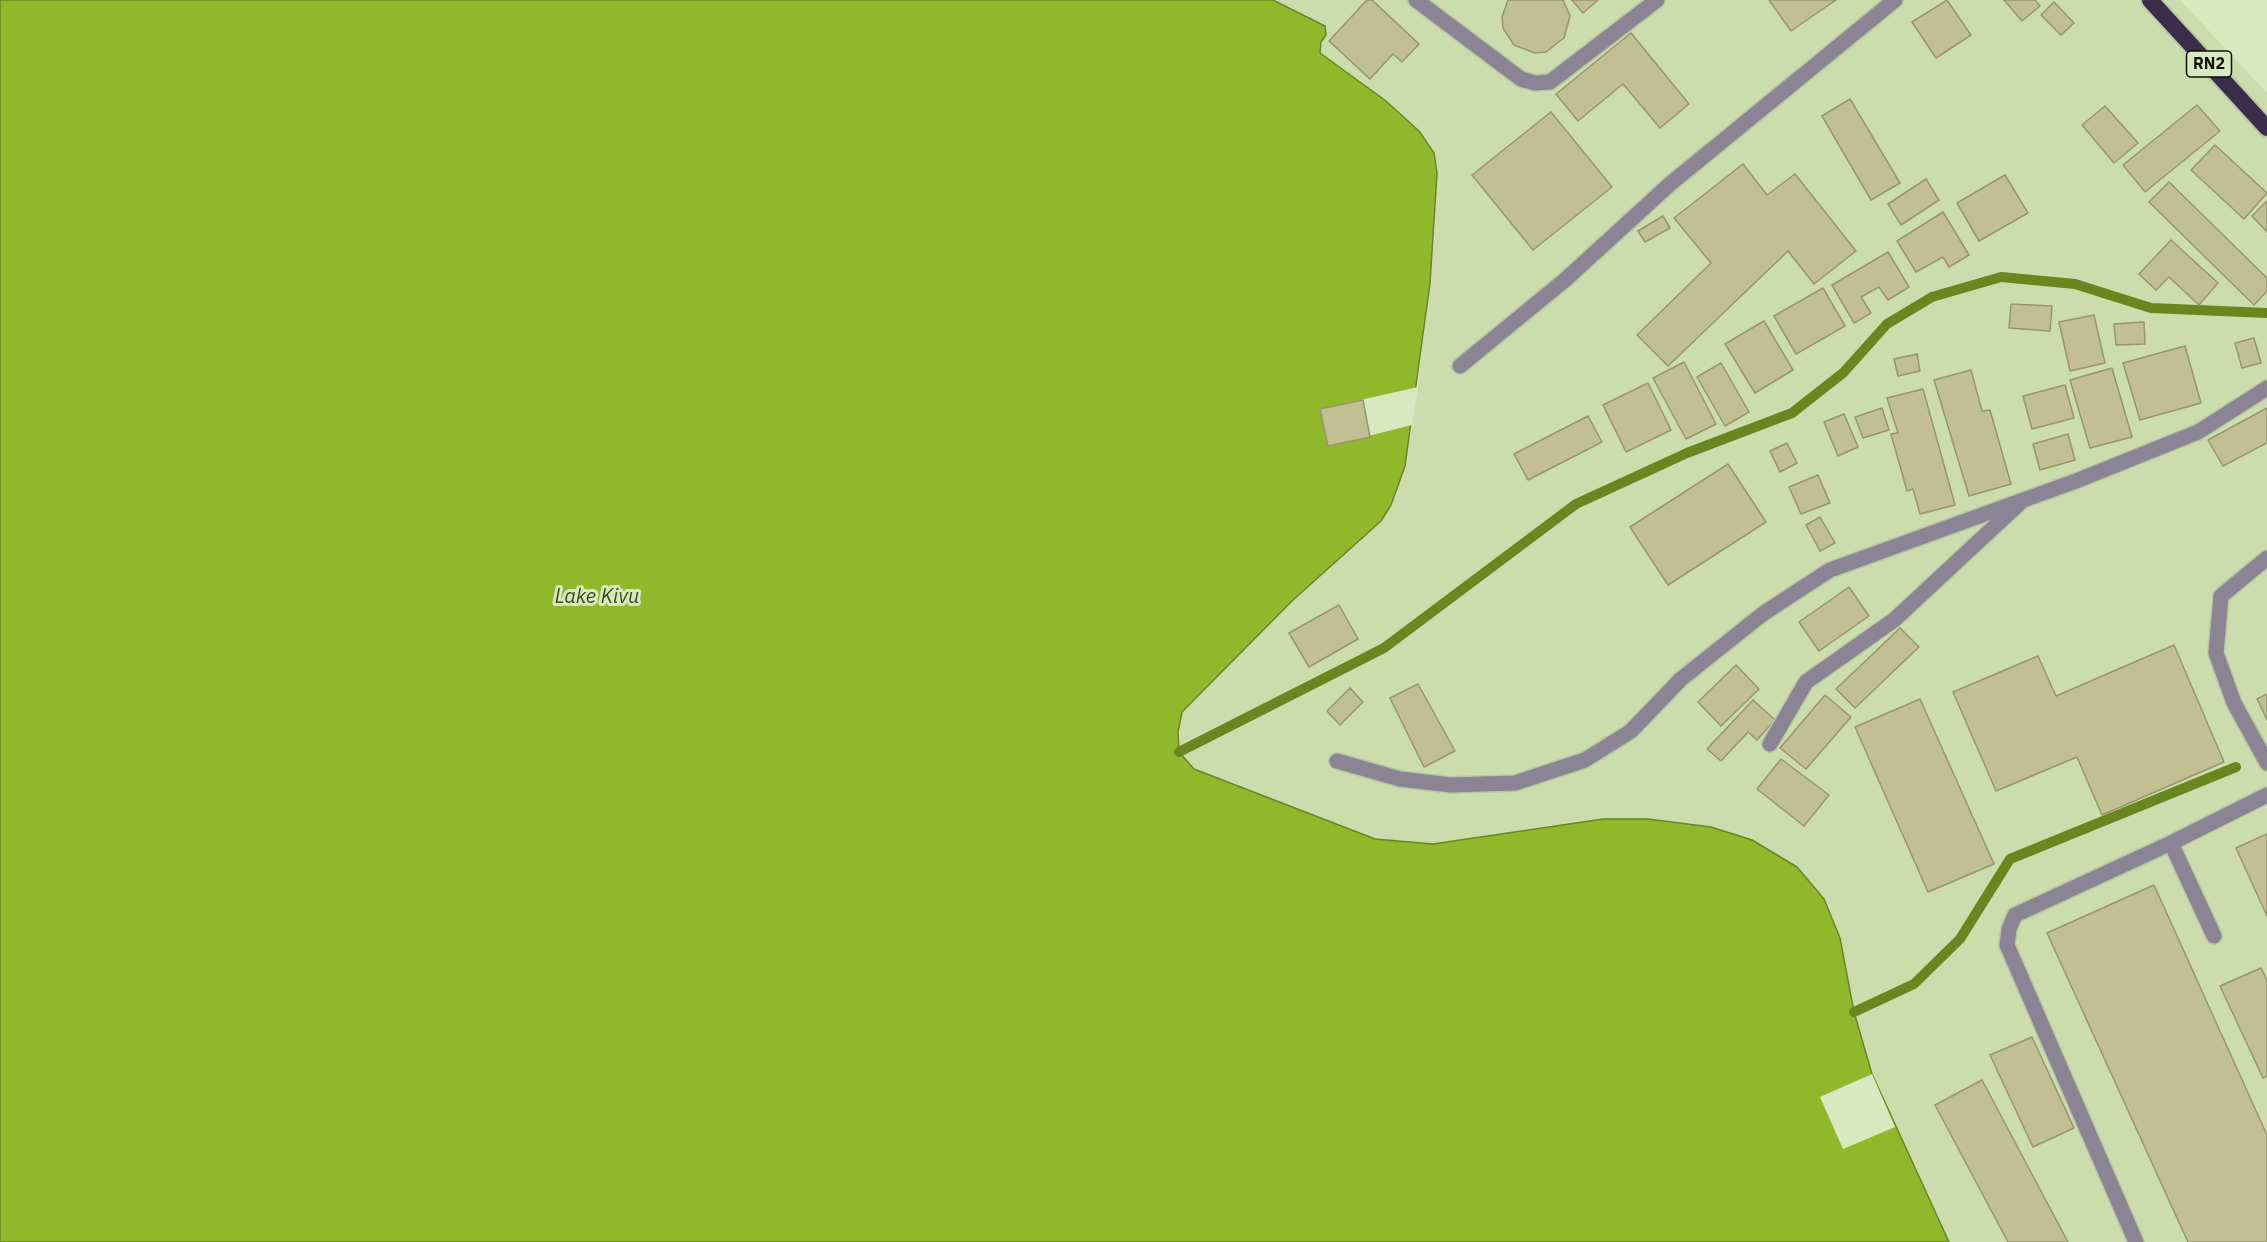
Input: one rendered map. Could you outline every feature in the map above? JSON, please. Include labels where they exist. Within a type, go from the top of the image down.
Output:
[{"type":"highway","name":"RN2","points":[[2150,0],[2267,129]]},
{"type":"street","points":[[1416,0],[1521,79],[1535,83],[1550,82],[1657,0]]},
{"type":"street","points":[[1460,366],[1574,272],[1670,184],[1895,0]]},
{"type":"street","points":[[1337,761],[1400,779],[1451,785],[1515,783],[1585,760],[1631,731],[1681,679],[1764,613],[1830,570],[2022,501],[2198,432],[2267,388]]},
{"type":"street","points":[[1770,744],[1806,682],[1894,620],[2022,501]]},
{"type":"street","points":[[2267,558],[2221,596],[2216,653],[2234,703],[2267,763]]},
{"type":"street","points":[[2136,1242],[2007,945],[2009,929],[2015,915],[2171,843],[2267,795]]},
{"type":"street","points":[[2171,843],[2214,936]]},
{"type":"shaded area","points":[[1273,0],[2180,0],[2267,93],[2267,1242],[1949,1242],[1872,1074],[1854,1012],[1553,825],[1433,844],[1375,839],[1194,769],[1179,752],[1178,732],[1182,712],[1292,601],[1381,521],[1391,505],[1405,466],[1418,387],[1430,283],[1437,173],[1419,131],[1386,101],[1320,53],[1321,42],[1326,35],[1325,26]]},
{"type":"water","name":"Lake Kivu","points":[[0,0],[1273,0],[1325,26],[1326,35],[1321,42],[1320,53],[1386,101],[1419,131],[1434,153],[1437,173],[1430,283],[1405,466],[1391,505],[1381,521],[1292,601],[1182,712],[1178,732],[1179,752],[1194,769],[1375,839],[1433,844],[1603,819],[1648,819],[1711,827],[1752,840],[1797,867],[1824,899],[1840,938],[1854,1012],[1872,1074],[1949,1242],[0,1242]]},
{"type":"pier","points":[[1418,387],[1412,425],[1328,446],[1320,409]]},
{"type":"pier","points":[[1872,1074],[1895,1127],[1843,1149],[1820,1097]]},
{"type":"building","points":[[1367,0],[1372,0],[1419,44],[1402,62],[1393,54],[1370,79],[1329,41]]},
{"type":"building","points":[[1508,0],[1563,0],[1570,16],[1564,38],[1546,52],[1535,53],[1514,45],[1503,28],[1502,17]]},
{"type":"building","points":[[1572,0],[1598,0],[1583,13]]},
{"type":"building","points":[[1769,0],[1836,0],[1791,31]]},
{"type":"building","points":[[1947,0],[1971,35],[1936,58],[1912,22]]},
{"type":"building","points":[[2004,0],[2035,0],[2040,6],[2022,21]]},
{"type":"building","points":[[2054,2],[2074,23],[2061,35],[2041,15]]},
{"type":"building","points":[[1631,33],[1689,104],[1660,128],[1623,84],[1578,121],[1556,94]]},
{"type":"building","points":[[1850,99],[1900,183],[1871,200],[1822,116]]},
{"type":"building","points":[[2197,105],[2220,131],[2145,192],[2123,165]]},
{"type":"building","points":[[2105,106],[2138,143],[2114,163],[2082,125]]},
{"type":"building","points":[[1551,112],[1612,187],[1533,250],[1472,175]]},
{"type":"building","points":[[2215,145],[2267,193],[2244,219],[2191,170]]},
{"type":"building","points":[[1743,164],[1767,195],[1795,174],[1856,251],[1814,284],[1788,251],[1668,366],[1637,335],[1711,263],[1674,218]]},
{"type":"building","points":[[2005,175],[2028,213],[1979,241],[1957,203]]},
{"type":"building","points":[[1926,179],[1939,200],[1901,225],[1888,204]]},
{"type":"building","points":[[2169,182],[2267,278],[2267,291],[2254,305],[2149,202]]},
{"type":"building","points":[[2267,201],[2267,232],[2252,216]]},
{"type":"building","points":[[1943,212],[1969,255],[1949,267],[1943,257],[1916,272],[1897,241]]},
{"type":"building","points":[[1663,216],[1670,228],[1645,242],[1638,231]]},
{"type":"building","points":[[2171,240],[2218,283],[2199,305],[2169,277],[2156,290],[2139,274]]},
{"type":"building","points":[[1888,252],[1909,287],[1888,300],[1879,287],[1861,297],[1871,313],[1854,323],[1832,285]]},
{"type":"building","points":[[1823,288],[1845,326],[1796,354],[1774,316]]},
{"type":"building","points":[[2011,304],[2052,306],[2050,331],[2009,328]]},
{"type":"building","points":[[2094,315],[2105,363],[2070,371],[2059,322]]},
{"type":"building","points":[[1764,321],[1793,370],[1755,393],[1725,344]]},
{"type":"building","points":[[2144,322],[2145,344],[2116,345],[2114,324]]},
{"type":"building","points":[[2254,338],[2261,363],[2242,368],[2235,343]]},
{"type":"building","points":[[2185,346],[2201,403],[2140,420],[2123,363]]},
{"type":"building","points":[[1917,354],[1920,371],[1898,376],[1894,359]]},
{"type":"building","points":[[1684,362],[1716,424],[1686,439],[1653,378]]},
{"type":"building","points":[[1721,363],[1749,412],[1725,426],[1697,377]]},
{"type":"building","points":[[2112,368],[2132,437],[2090,448],[2070,380]]},
{"type":"building","points":[[1971,370],[1982,411],[1990,410],[2011,484],[1969,496],[1934,380]]},
{"type":"building","points":[[1648,383],[1671,430],[1626,452],[1603,405]]},
{"type":"building","points":[[2065,385],[2074,418],[2032,429],[2023,396]]},
{"type":"building","points":[[1923,389],[1955,505],[1920,514],[1913,489],[1907,491],[1891,434],[1898,433],[1887,398]]},
{"type":"building","points":[[1363,400],[1370,437],[1328,446],[1320,409]]},
{"type":"building","points":[[1882,408],[1889,430],[1863,438],[1855,417]]},
{"type":"building","points":[[2267,408],[2267,443],[2223,466],[2208,440]]},
{"type":"building","points":[[1844,414],[1858,447],[1838,456],[1824,422]]},
{"type":"building","points":[[1588,416],[1602,442],[1528,480],[1514,454]]},
{"type":"building","points":[[2068,434],[2075,460],[2040,470],[2033,444]]},
{"type":"building","points":[[1787,443],[1797,463],[1780,472],[1770,451]]},
{"type":"building","points":[[1728,464],[1766,522],[1668,585],[1630,527]]},
{"type":"building","points":[[1818,475],[1830,503],[1801,514],[1789,487]]},
{"type":"building","points":[[1820,517],[1835,543],[1820,551],[1806,525]]},
{"type":"building","points":[[1849,587],[1869,616],[1819,651],[1799,622]]},
{"type":"building","points":[[1339,605],[1358,639],[1309,667],[1289,633]]},
{"type":"building","points":[[1900,628],[1919,647],[1855,708],[1836,689]]},
{"type":"building","points":[[2174,645],[2224,762],[2102,815],[2077,757],[1996,791],[1953,692],[2038,656],[2056,696]]},
{"type":"building","points":[[1736,665],[1759,689],[1721,726],[1698,702]]},
{"type":"building","points":[[1418,684],[1455,751],[1424,767],[1390,698]]},
{"type":"building","points":[[1350,688],[1363,702],[1340,725],[1327,711]]},
{"type":"building","points":[[2267,694],[2267,720],[2257,699]]},
{"type":"building","points":[[1825,695],[1851,717],[1806,769],[1780,748]]},
{"type":"building","points":[[1920,699],[1994,864],[1928,892],[1855,727]]},
{"type":"building","points":[[1753,700],[1775,720],[1757,740],[1748,732],[1721,761],[1707,749]]},
{"type":"building","points":[[1781,759],[1829,795],[1804,826],[1757,789]]},
{"type":"building","points":[[2267,834],[2267,916],[2236,848]]},
{"type":"building","points":[[2154,885],[2267,1135],[2267,1242],[2188,1242],[2047,933]]},
{"type":"building","points":[[2261,968],[2267,980],[2267,1076],[2263,1078],[2220,986]]},
{"type":"building","points":[[2032,1037],[2074,1128],[2033,1147],[1990,1055]]},
{"type":"building","points":[[1982,1080],[2068,1242],[2008,1242],[1935,1105]]},
{"type":"waterway","points":[[1179,752],[1384,648],[1576,504],[1687,453],[1792,413],[1843,373],[1887,324],[1932,297],[2001,277],[2075,284],[2151,308],[2267,313]]},
{"type":"waterway","points":[[1854,1012],[1914,984],[1960,939],[2010,859],[2236,767]]}]
